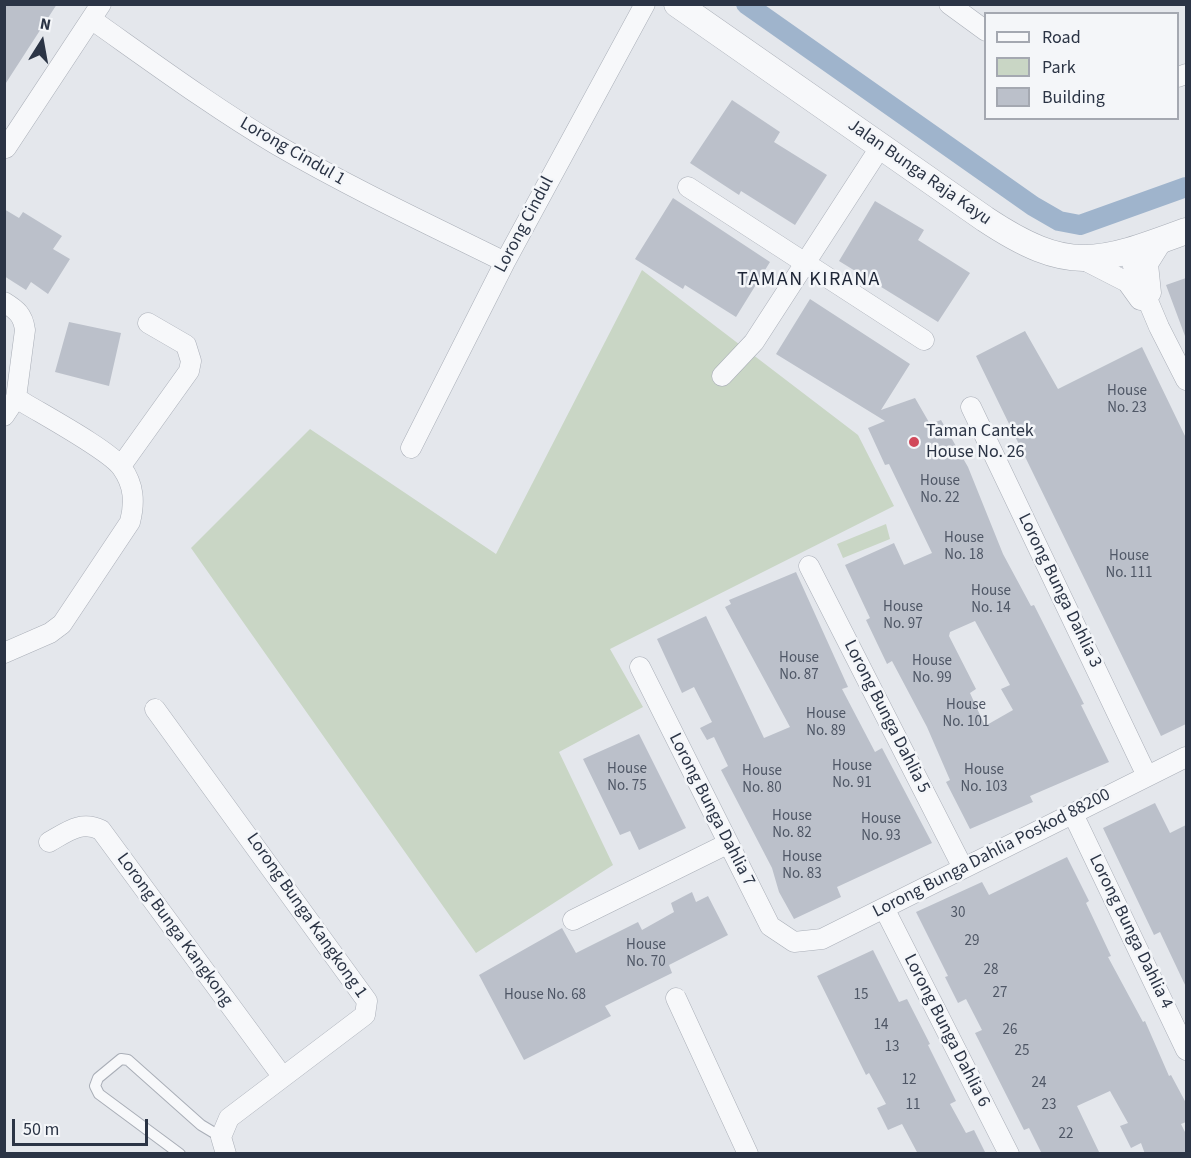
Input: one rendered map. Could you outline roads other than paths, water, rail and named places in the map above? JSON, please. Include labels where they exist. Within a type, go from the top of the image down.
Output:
[{"type":"street","name":"Lorong Cindul","points":[[411,448],[505,262],[645,4]]},
{"type":"street","name":"Jalan Bunga Raja Kayu","points":[[677,4],[1014,238],[1040,251],[1084,260],[1127,251],[1175,235]]},
{"type":"street","points":[[949,4],[984,30]]},
{"type":"street","name":"Lorong Cindul 1","points":[[96,12],[206,100],[276,144],[351,186],[505,262]]},
{"type":"street","points":[[6,148],[96,12]]},
{"type":"street","points":[[722,376],[754,342],[880,146]]},
{"type":"street","points":[[688,187],[924,340]]},
{"type":"street","points":[[1159,327],[1149,283],[1148,264],[1175,235]]},
{"type":"street","points":[[1127,251],[1159,327],[1186,379]]},
{"type":"street","points":[[1084,260],[1127,282],[1159,327]]},
{"type":"street","points":[[4,302],[18,310],[24,319],[25,330],[16,398],[4,416]]},
{"type":"street","points":[[122,466],[183,381],[191,361],[186,345],[148,322]]},
{"type":"street","points":[[4,653],[50,633],[62,624],[130,522],[135,503],[131,485],[122,466],[107,454],[16,398]]},
{"type":"street","name":"Lorong Bunga Dahlia 3","points":[[971,407],[1147,776]]},
{"type":"street","name":"Lorong Bunga Dahlia 5","points":[[808,566],[963,868]]},
{"type":"street","name":"Lorong Bunga Dahlia 7","points":[[640,667],[770,926],[795,942]]},
{"type":"street","name":"Lorong Bunga Kangkong 1","points":[[154,709],[367,1001],[365,1015],[229,1118],[224,1145]]},
{"type":"street","name":"Lorong Bunga Dahlia Poskod 88200","points":[[795,942],[822,939],[1186,757]]},
{"type":"street","name":"Lorong Bunga Dahlia 4","points":[[1073,814],[1186,1050]]},
{"type":"street","name":"Lorong Bunga Kangkong","points":[[49,842],[81,825],[92,825],[101,830],[282,1076]]},
{"type":"street","points":[[573,920],[728,843]]},
{"type":"street","name":"Lorong Bunga Dahlia 6","points":[[884,908],[1009,1154]]},
{"type":"street","points":[[676,998],[748,1154]]},
{"type":"lane","points":[[180,1154],[99,1094],[95,1086],[98,1078],[121,1059],[128,1060],[224,1145]]},
{"type":"waterway","points":[[746,4],[1033,206],[1059,221],[1080,225],[1186,187]]},
{"type":"place","name":"Taman Cantek House No. 26","points":[[914,442]]},
{"type":"district","name":"TAMAN KIRANA","points":[[809,281]]}]
